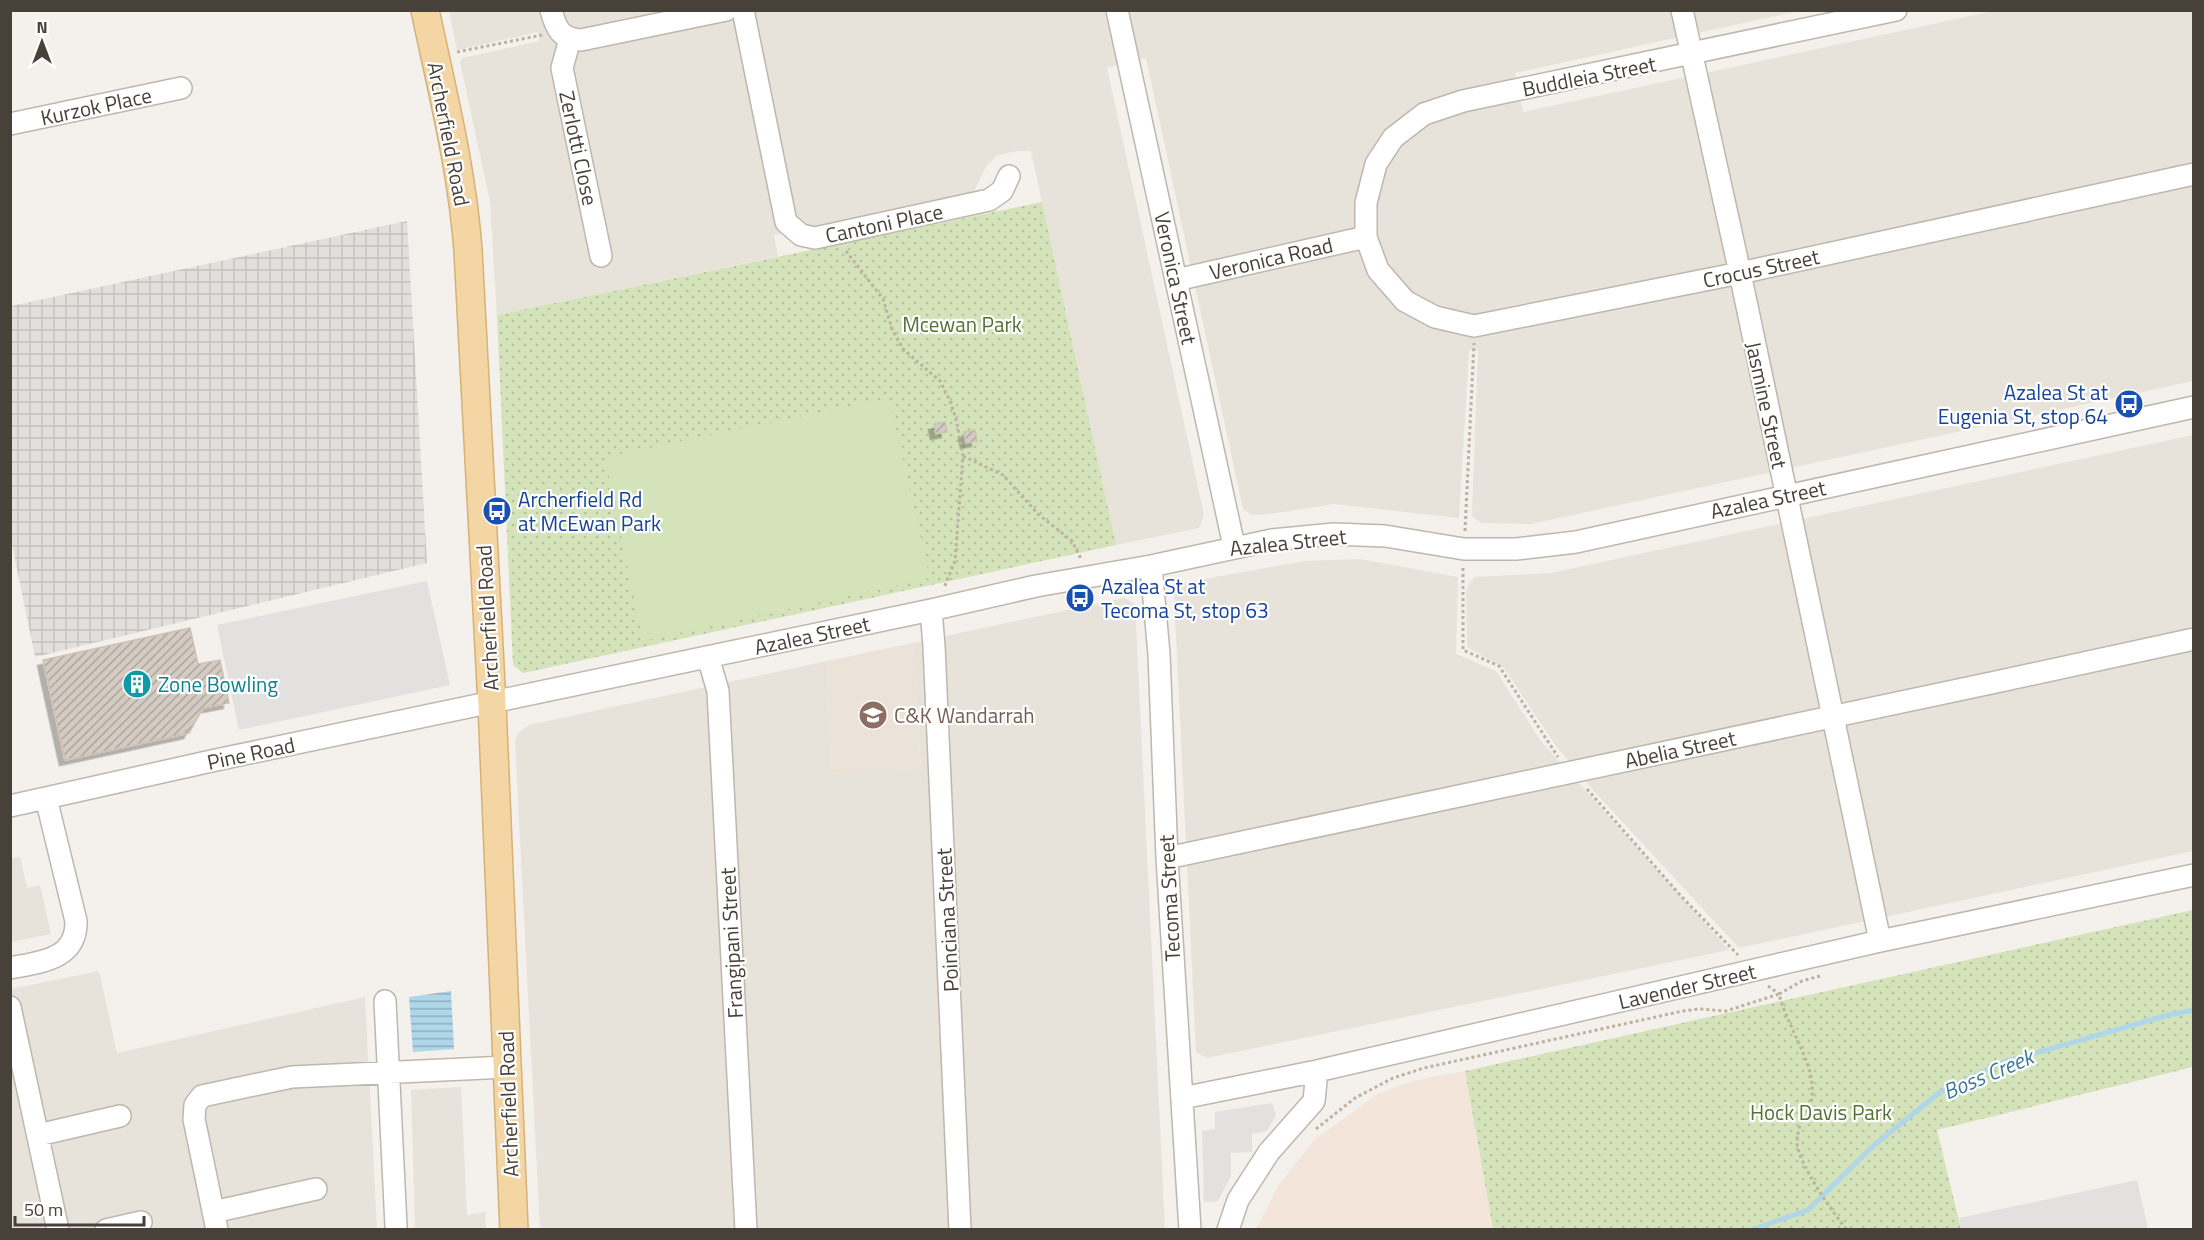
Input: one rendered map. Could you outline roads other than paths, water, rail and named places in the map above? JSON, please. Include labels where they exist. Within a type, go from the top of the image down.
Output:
[{"type":"main road","name":"Archerfield Road","points":[[425,10],[464,208],[492,704],[514,1230]]},
{"type":"street","points":[[551,10],[554,22],[566,36],[581,40],[726,10]]},
{"type":"street","name":"Cantoni Place","points":[[743,10],[786,222],[801,235],[815,238],[989,200],[1002,191],[1009,176]]},
{"type":"street","name":"Veronica Street","points":[[1117,10],[1234,546]]},
{"type":"street","name":"Jasmine Street","points":[[1683,10],[1880,941]]},
{"type":"street","name":"Buddleia Street","points":[[1366,237],[1366,203],[1376,164],[1393,138],[1424,114],[1463,101],[1692,55],[1896,10]]},
{"type":"street","name":"Zerlotti Close","points":[[566,36],[562,68],[601,256]]},
{"type":"street","name":"Kurzok Place","points":[[10,124],[181,88]]},
{"type":"street","name":"Crocus Street","points":[[1366,237],[1378,270],[1405,301],[1435,317],[1474,326],[1740,273],[2193,174]]},
{"type":"street","name":"Veronica Road","points":[[1176,280],[1366,237]]},
{"type":"street","name":"Azalea Street","points":[[492,704],[1036,586],[1151,566],[1234,546],[1334,534],[1385,536],[1464,549],[1516,549],[1575,542],[2193,407]]},
{"type":"street","name":"Tecoma Street","points":[[1151,566],[1159,654],[1167,858],[1190,1230]]},
{"type":"street","name":"Poinciana Street","points":[[931,610],[960,1230]]},
{"type":"street","name":"Abelia Street","points":[[1167,858],[1833,718],[2193,639]]},
{"type":"street","name":"Frangipani Street","points":[[708,657],[718,691],[746,1230]]},
{"type":"street","name":"Pine Road","points":[[10,806],[216,760],[492,704]]},
{"type":"street","points":[[10,968],[56,957],[69,945],[76,929],[46,798]]},
{"type":"street","name":"Lavender Street","points":[[1182,1098],[1317,1071],[1880,941],[2193,875]]},
{"type":"street","points":[[385,1001],[396,1226]]},
{"type":"street","points":[[10,1007],[58,1230]]},
{"type":"street","points":[[316,1189],[215,1221],[194,1119],[195,1105],[202,1096],[292,1077],[507,1067]]},
{"type":"street","points":[[1226,1225],[1238,1200],[1269,1152],[1314,1101],[1317,1071]]},
{"type":"street","points":[[38,1134],[120,1116]]},
{"type":"street","points":[[106,1230],[141,1222]]},
{"type":"water","points":[[451,991],[454,1049],[413,1052],[409,997]]},
{"type":"waterway","name":"Boss Creek","points":[[1751,1230],[1808,1210],[1873,1146],[1940,1092],[2004,1062],[2168,1015],[2194,1010]]},
{"type":"place","name":"Azalea St at Eugenia St, stop 64","points":[[2129,404]]},
{"type":"place","name":"Archerfield Rd at McEwan Park","points":[[497,511]]},
{"type":"place","name":"Azalea St at Tecoma St, stop 63","points":[[1080,598]]},
{"type":"place","name":"Zone Bowling","points":[[137,684]]},
{"type":"place","name":"C&K Wandarrah","points":[[873,715]]},
{"type":"park label","name":"Mcewan Park","points":[[962,324]]},
{"type":"park label","name":"Hock Davis Park","points":[[1821,1112]]}]
